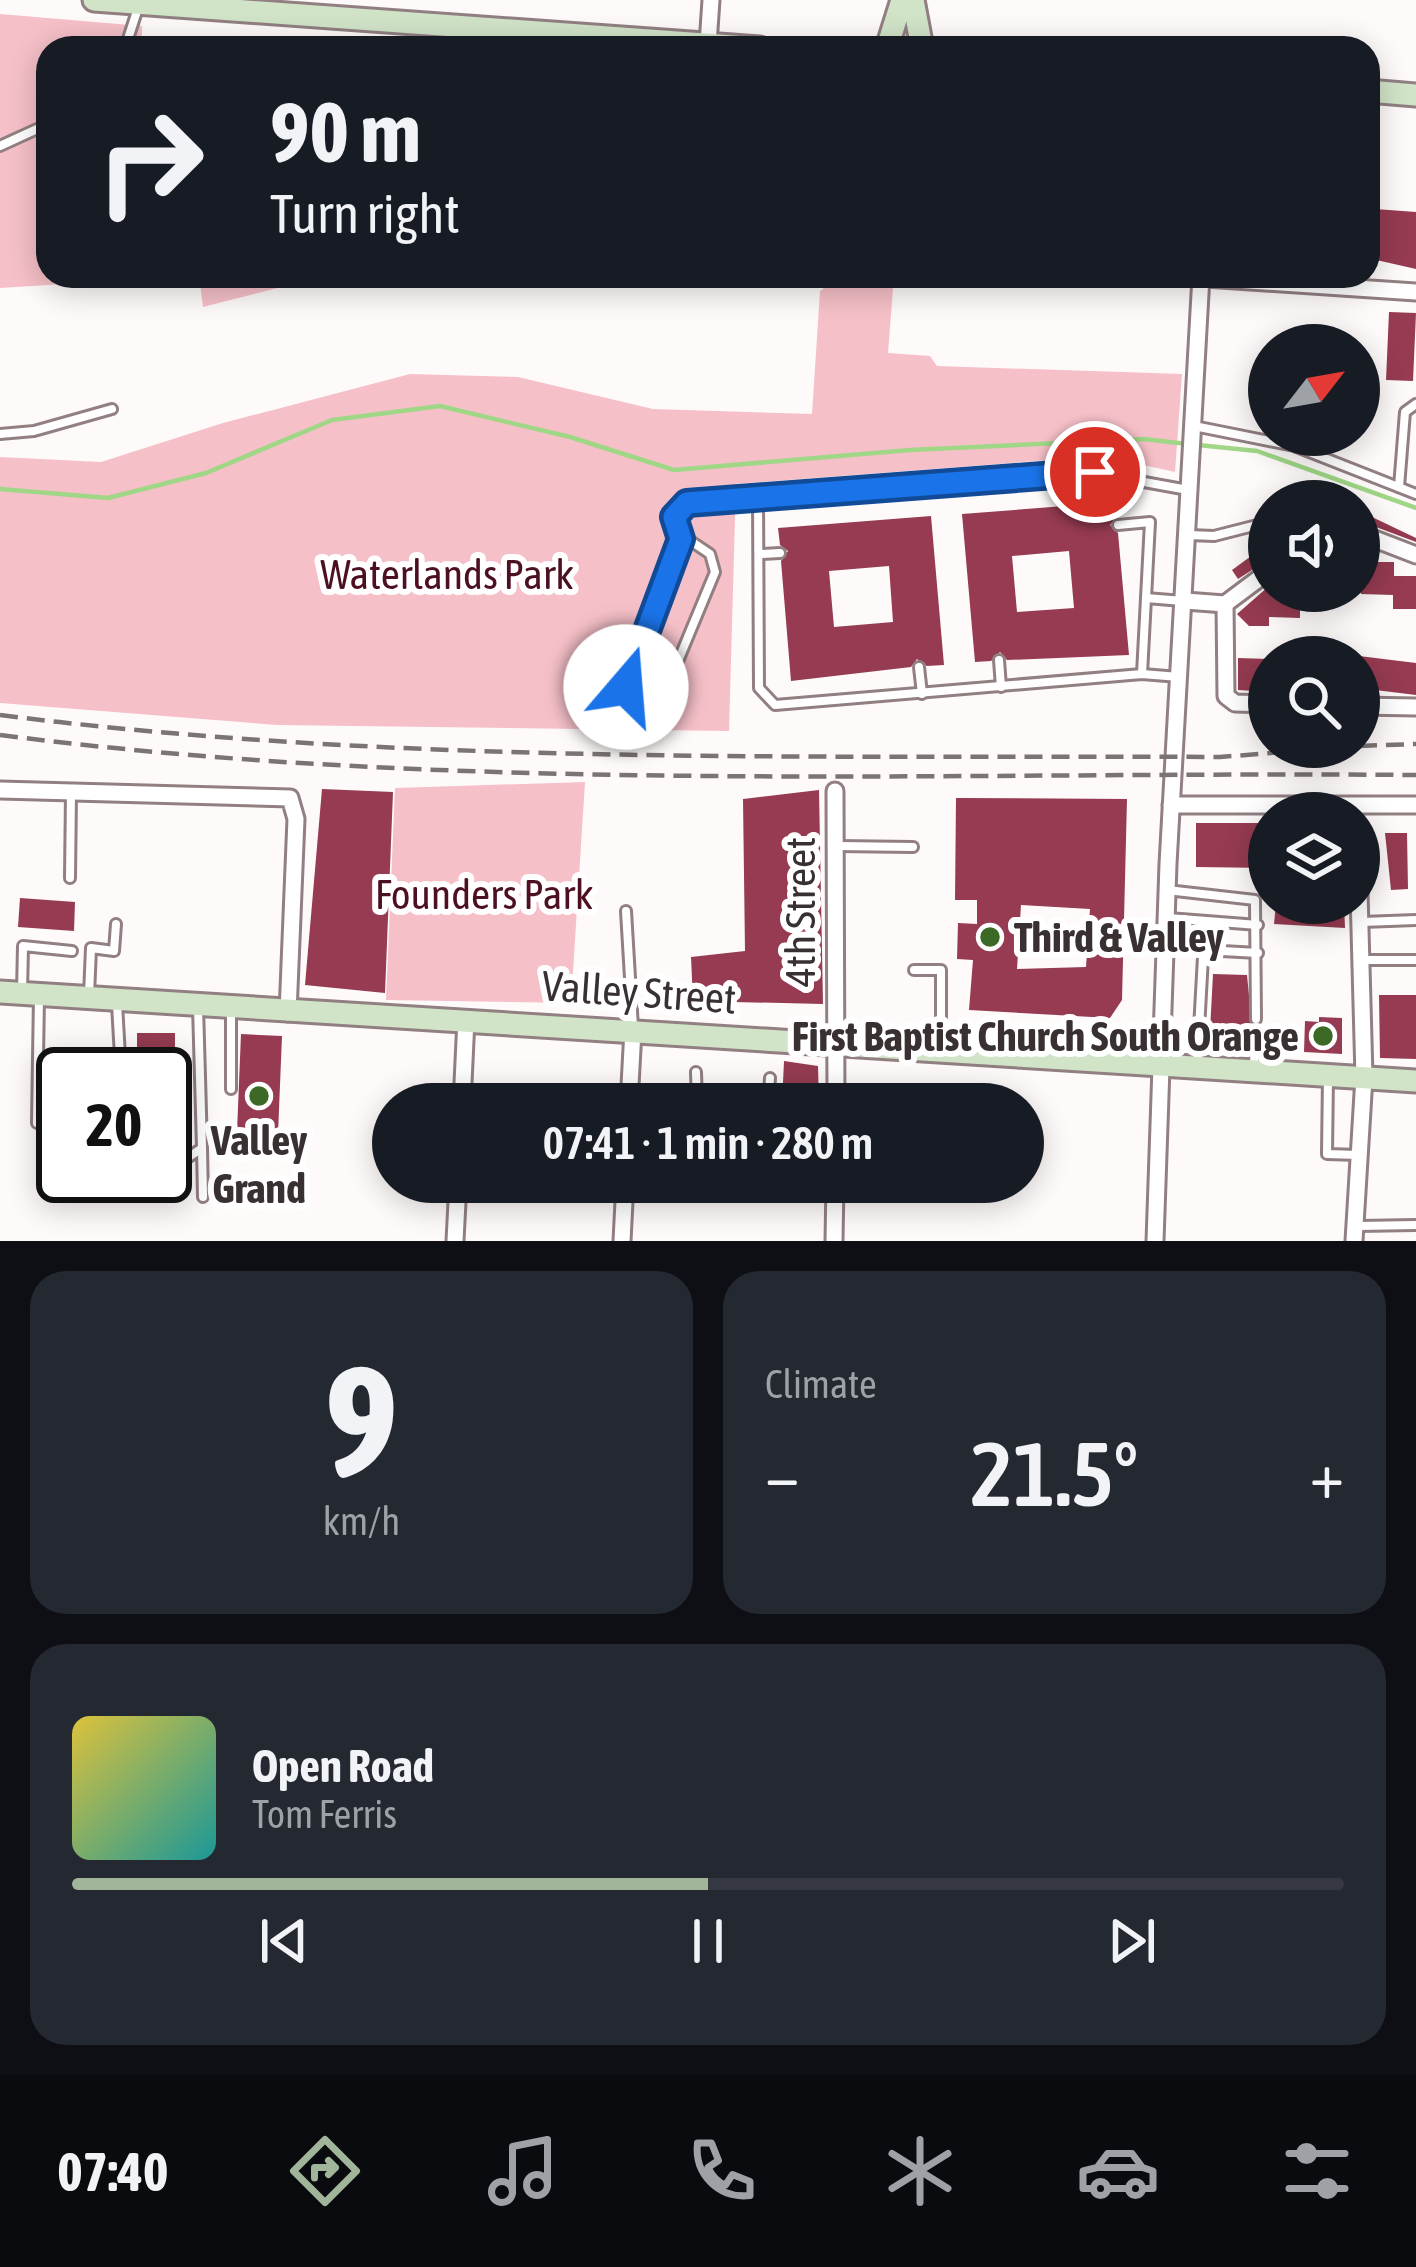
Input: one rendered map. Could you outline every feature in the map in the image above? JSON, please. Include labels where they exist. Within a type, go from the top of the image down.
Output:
[{"type":"main road","points":[[94,0],[181,2],[608,36]]},
{"type":"main road","points":[[891,36],[902,0]]},
{"type":"main road","points":[[913,0],[920,36]]},
{"type":"main road","points":[[1380,93],[1416,95]]},
{"type":"main road","name":"Valley Street","points":[[20,993],[1416,1081]]},
{"type":"street","points":[[709,36],[711,0]]},
{"type":"street","points":[[1155,1241],[1167,890],[1161,853],[1171,805],[1200,288]]},
{"type":"street","points":[[1359,288],[1416,292]]},
{"type":"street","points":[[1380,540],[1416,555]]},
{"type":"street","points":[[1185,601],[1225,604],[1248,587]]},
{"type":"street","points":[[1225,604],[1226,696],[1235,703],[1248,703]]},
{"type":"street","points":[[1380,706],[1416,707]]},
{"type":"street","points":[[0,790],[290,799],[296,819],[288,1013]]},
{"type":"street","name":"4th Street","points":[[836,790],[836,1083]]},
{"type":"street","points":[[1171,805],[1248,807]]},
{"type":"street","points":[[1380,808],[1416,806]]},
{"type":"street","points":[[1354,1234],[1364,1077],[1360,924]]},
{"type":"street","points":[[462,1083],[466,1019]]},
{"type":"street","points":[[630,1083],[633,1030]]},
{"type":"street","points":[[455,1241],[457,1203]]},
{"type":"street","points":[[622,1241],[624,1203]]},
{"type":"street","points":[[834,1241],[835,1203]]},
{"type":"lane","points":[[129,36],[140,3]]},
{"type":"lane","points":[[0,146],[36,130]]},
{"type":"lane","points":[[1399,487],[1405,412],[1416,404]]},
{"type":"lane","points":[[0,434],[112,409]]},
{"type":"lane","points":[[1193,427],[1294,446],[1416,494]]},
{"type":"lane","points":[[681,539],[706,550],[716,572],[662,702],[647,709],[632,700],[625,679],[681,539],[674,517],[687,503],[1095,472],[1190,490]]},
{"type":"lane","points":[[758,496],[759,688],[775,705],[1142,674],[1179,677]]},
{"type":"lane","points":[[1118,525],[1150,522],[1142,674]]},
{"type":"lane","points":[[1188,535],[1214,536],[1248,527]]},
{"type":"lane","points":[[760,554],[780,553]]},
{"type":"lane","points":[[1146,598],[1185,601]]},
{"type":"lane","points":[[999,660],[1001,687]]},
{"type":"lane","points":[[919,667],[922,694]]},
{"type":"lane","points":[[70,878],[71,791]]},
{"type":"lane","points":[[835,846],[914,847]]},
{"type":"lane","points":[[1167,890],[1250,898],[1258,904],[1256,1019]]},
{"type":"lane","points":[[626,911],[633,1030]]},
{"type":"lane","points":[[1166,918],[1258,925]]},
{"type":"lane","points":[[1380,921],[1416,920]]},
{"type":"lane","points":[[1197,1067],[1205,921]]},
{"type":"lane","points":[[89,997],[91,948],[114,951],[116,924]]},
{"type":"lane","points":[[37,1047],[20,993],[23,946],[72,951]]},
{"type":"lane","points":[[1204,950],[1258,953]]},
{"type":"lane","points":[[1361,960],[1416,960]]},
{"type":"lane","points":[[914,970],[941,970],[941,1051]]},
{"type":"lane","points":[[116,998],[119,1047]]},
{"type":"lane","points":[[198,1005],[203,1197]]},
{"type":"lane","points":[[231,1008],[231,1089]]},
{"type":"lane","points":[[1254,1070],[1255,1034]]},
{"type":"lane","points":[[696,1072],[696,1083]]},
{"type":"lane","points":[[1328,1075],[1327,1154],[1360,1156]]},
{"type":"lane","points":[[770,1078],[770,1083]]},
{"type":"lane","points":[[192,1155],[202,1148]]},
{"type":"lane","points":[[1354,1234],[1416,1225]]},
{"type":"green space","points":[[0,14],[142,26],[142,36],[36,36],[36,286],[0,288]]},
{"type":"green space","points":[[201,288],[278,288],[203,307]]},
{"type":"green space","name":"Waterlands Park","points":[[893,288],[888,353],[930,356],[937,366],[1182,374],[1175,472],[1102,456],[736,484],[729,731],[277,725],[0,703],[0,457],[101,462],[223,423],[410,374],[518,377],[653,409],[812,414],[820,291]]},
{"type":"green space","name":"Founders Park","points":[[585,782],[571,1003],[386,1000],[395,788]]},
{"type":"building","points":[[1380,209],[1416,212],[1416,269],[1380,261]]},
{"type":"building","points":[[1389,312],[1416,313],[1413,381],[1386,380]]},
{"type":"building","points":[[1116,502],[1117,517],[1110,525],[1118,533],[1129,655],[1007,660],[1000,652],[991,661],[975,662],[962,514]],"holes":[[[1069,551],[1074,608],[1017,612],[1012,556]]]},
{"type":"building","points":[[931,516],[944,665],[927,666],[917,659],[911,667],[791,681],[781,561],[788,551],[780,545],[778,528]],"holes":[[[889,566],[893,622],[834,627],[829,571]]]},
{"type":"building","points":[[1380,521],[1416,538],[1416,542],[1380,528]]},
{"type":"building","points":[[1248,558],[1248,573],[1238,579],[1232,570]]},
{"type":"building","points":[[1380,562],[1394,562],[1394,576],[1416,576],[1416,609],[1393,609],[1393,595],[1380,595]]},
{"type":"building","points":[[1248,604],[1248,612],[1300,612],[1300,618],[1269,617],[1269,626],[1249,626],[1237,614]]},
{"type":"building","points":[[1238,658],[1248,658],[1248,691],[1238,690]]},
{"type":"building","points":[[1380,659],[1416,663],[1416,695],[1380,691]]},
{"type":"building","points":[[322,789],[393,792],[385,993],[305,985]]},
{"type":"building","points":[[819,790],[823,1004],[693,1001],[691,957],[745,951],[743,799]]},
{"type":"building","points":[[956,798],[1127,799],[1122,1000],[1110,1018],[969,1010],[973,960],[957,959],[958,923],[977,924],[977,900],[955,900]],"holes":[[[1021,905],[1090,909],[1086,967],[1017,969]]]},
{"type":"building","points":[[1196,823],[1248,823],[1248,868],[1196,867]]},
{"type":"building","points":[[1385,833],[1407,833],[1408,889],[1391,890]]},
{"type":"building","points":[[20,898],[75,902],[74,931],[18,927]]},
{"type":"building","points":[[1274,924],[1345,924],[1345,928]]},
{"type":"building","points":[[1213,974],[1247,975],[1252,1026],[1247,1038],[1210,1031]]},
{"type":"building","points":[[1379,995],[1416,995],[1416,1059],[1380,1058]]},
{"type":"building","points":[[1319,1017],[1342,1018],[1342,1054],[1304,1052],[1305,1021],[1319,1022]]},
{"type":"building","points":[[137,1033],[175,1033],[175,1047],[137,1047]]},
{"type":"building","name":"Valley Grand","points":[[241,1034],[282,1036],[277,1158],[236,1156]]},
{"type":"building","points":[[784,1061],[818,1066],[818,1083],[783,1083]]},
{"type":"waterway","points":[[0,489],[108,498],[206,473],[332,420],[440,406],[570,437],[674,470],[910,450],[1144,439],[1187,444]]},
{"type":"waterway","points":[[1198,445],[1257,451],[1416,508]]},
{"type":"railway","points":[[0,715],[303,743],[456,750],[761,756],[1248,755]]},
{"type":"railway","points":[[0,735],[176,754],[530,773],[1416,775]]},
{"type":"railway","points":[[1380,745],[1416,744]]},
{"type":"place","name":"Third & Valley","points":[[990,937]]},
{"type":"place","name":"First Baptist Church South Orange","points":[[1323,1036]]},
{"type":"place","name":"Valley Grand","points":[[259,1096]]},
{"type":"route","points":[[626,687],[628,670],[681,539],[674,517],[687,503],[1095,472]]}]
